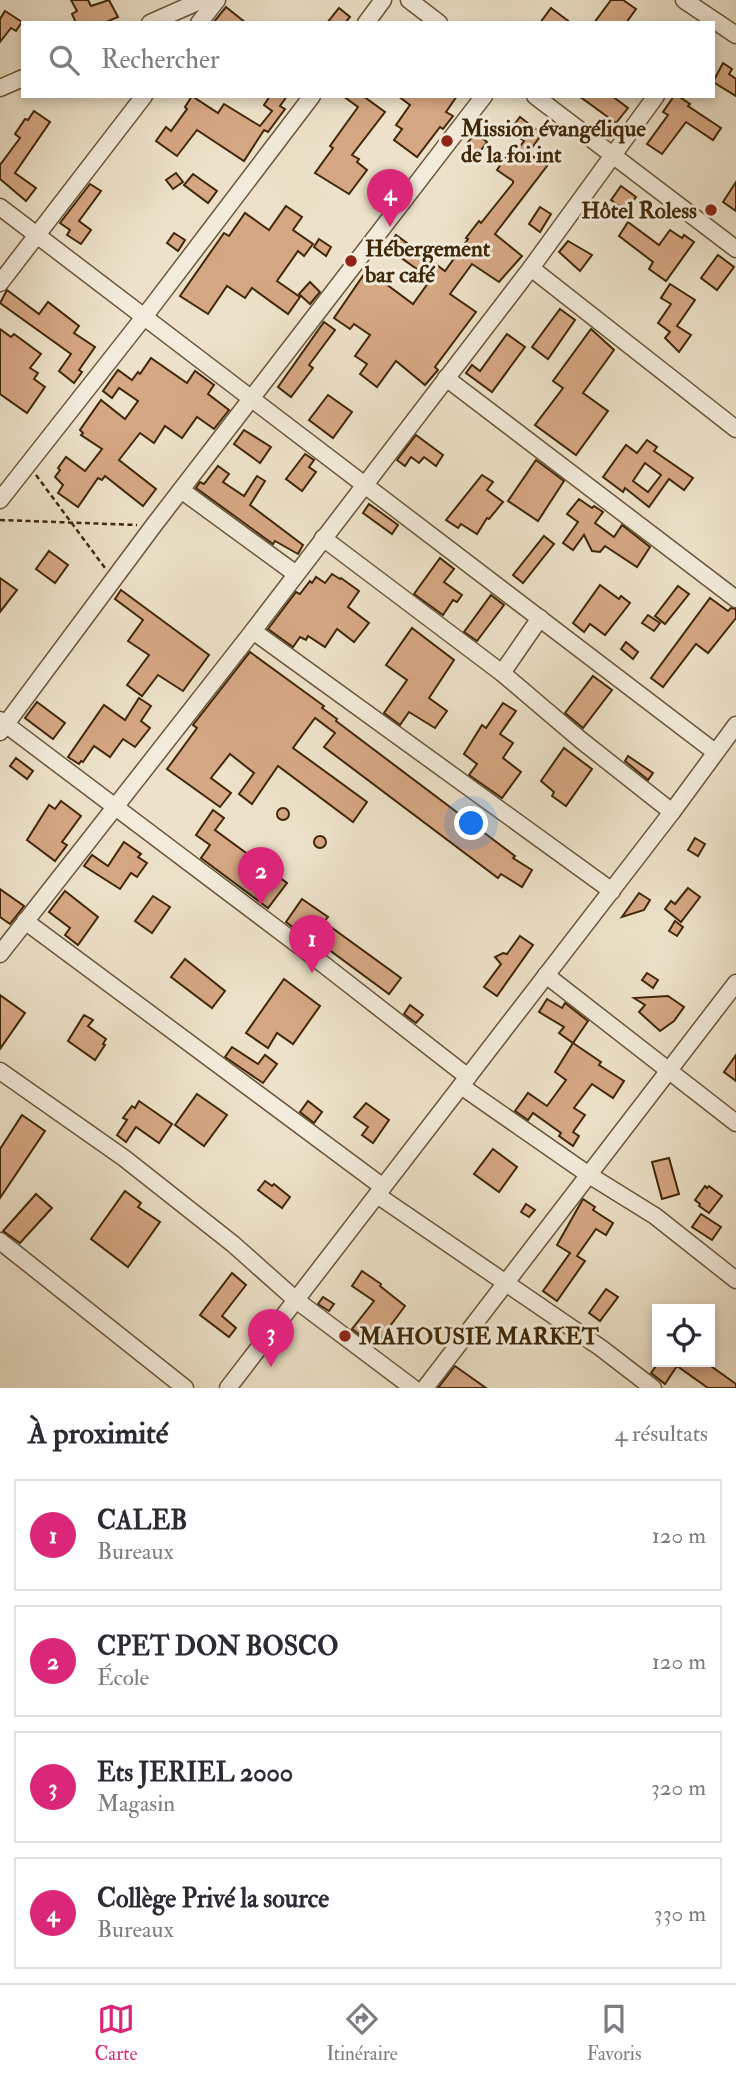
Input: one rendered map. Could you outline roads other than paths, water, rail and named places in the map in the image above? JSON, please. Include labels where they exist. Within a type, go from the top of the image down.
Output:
[{"type":"street","points":[[155,21],[202,0]]},
{"type":"street","points":[[201,21],[217,0]]},
{"type":"street","points":[[367,21],[383,0]]},
{"type":"street","points":[[409,0],[436,21]]},
{"type":"street","points":[[684,0],[709,20]]},
{"type":"street","points":[[715,23],[736,35]]},
{"type":"street","points":[[0,88],[21,79]]},
{"type":"street","points":[[0,283],[142,98]]},
{"type":"street","points":[[0,500],[144,317],[310,98]]},
{"type":"street","points":[[482,98],[2,726],[115,806],[465,1082],[589,1175],[656,1216],[736,1280]]},
{"type":"street","points":[[538,98],[736,249]]},
{"type":"street","points":[[0,954],[253,631],[531,268],[655,98]]},
{"type":"street","points":[[0,207],[715,752]]},
{"type":"street","points":[[531,268],[736,429]]},
{"type":"street","points":[[446,378],[736,599]]},
{"type":"street","points":[[181,490],[296,573]]},
{"type":"street","points":[[323,538],[502,673],[672,812]]},
{"type":"street","points":[[502,673],[540,618]]},
{"type":"street","points":[[253,631],[612,891]]},
{"type":"street","points":[[228,1388],[612,891],[736,725]]},
{"type":"street","points":[[25,921],[380,1191],[653,1388]]},
{"type":"street","points":[[546,975],[736,1123]]},
{"type":"street","points":[[425,1388],[736,983]]},
{"type":"street","points":[[0,1071],[124,1158],[233,1244],[296,1300],[413,1388]]},
{"type":"street","points":[[0,1241],[185,1388]]},
{"type":"place","name":"Mission évangélique de la foi int","points":[[447,141]]},
{"type":"place","name":"Hôtel Roless","points":[[711,210]]},
{"type":"place","name":"Collège Privé la source","points":[[390,227]]},
{"type":"place","name":"Hébergement bar café","points":[[351,261]]},
{"type":"place","name":"CPET DON BOSCO","points":[[261,905]]},
{"type":"place","name":"CALEB","points":[[312,973]]},
{"type":"place","name":"MAHOUSIE MARKET","points":[[345,1336]]},
{"type":"place","name":"Ets JERIEL 2000","points":[[271,1367]]}]
